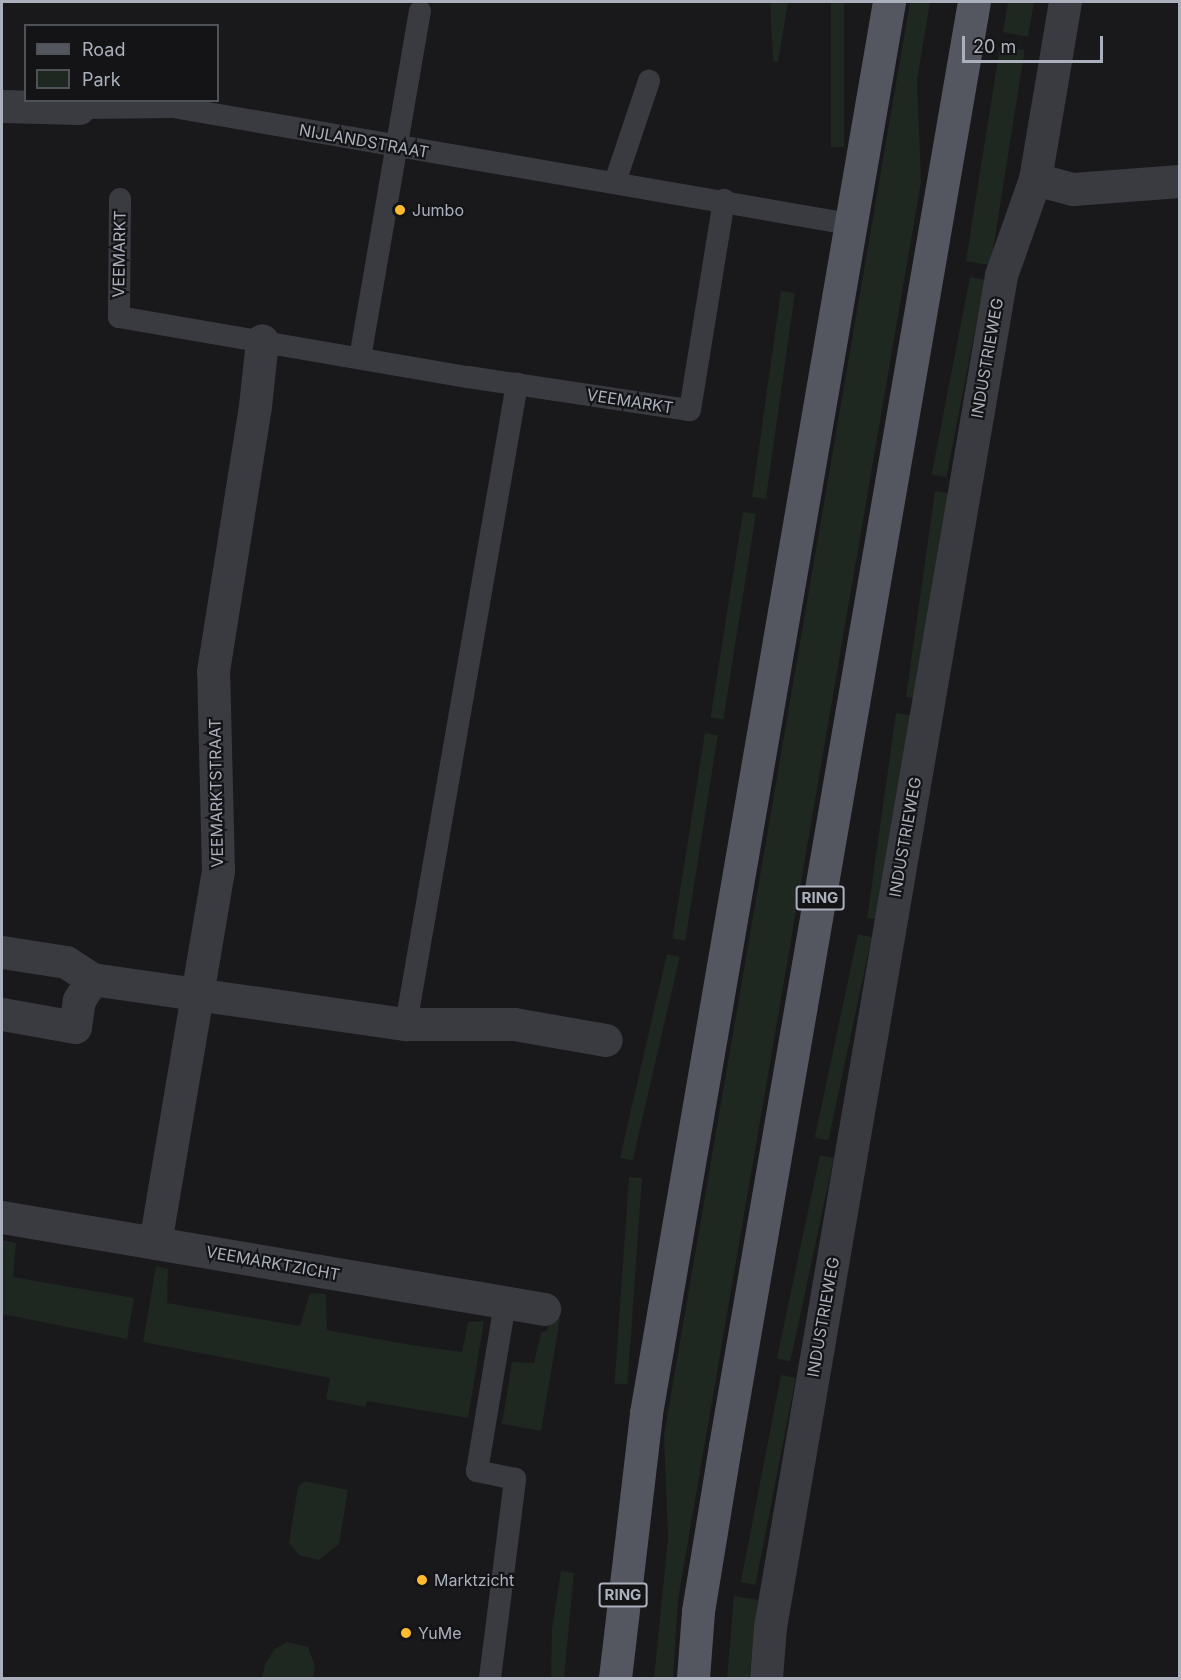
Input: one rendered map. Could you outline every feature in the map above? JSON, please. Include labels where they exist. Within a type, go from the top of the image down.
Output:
[{"type":"main road","name":"RING","points":[[615,1678],[646,1413],[889,2]]},
{"type":"main road","name":"RING","points":[[693,1678],[698,1611],[727,1435],[975,2]]},
{"type":"street","name":"INDUSTRIEWEG","points":[[766,1678],[770,1628],[999,287],[1017,221],[1035,179],[1065,2]]},
{"type":"street","name":"NIJLANDSTRAAT","points":[[2,106],[79,108]]},
{"type":"street","points":[[1035,179],[1073,189],[1179,181]]},
{"type":"street","name":"VEEMARKTSTRAAT","points":[[155,1243],[218,872],[213,671],[255,406],[262,340]]},
{"type":"street","points":[[2,952],[66,962],[92,979],[406,1024],[514,1024],[606,1040]]},
{"type":"street","points":[[2,1014],[75,1027],[79,1000],[92,979]]},
{"type":"street","name":"VEEMARKTZICHT","points":[[2,1217],[544,1309]]},
{"type":"lane","points":[[360,358],[420,11]]},
{"type":"lane","points":[[615,182],[649,81]]},
{"type":"lane","name":"NIJLANDSTRAAT","points":[[79,108],[173,107],[396,148],[724,200],[850,224]]},
{"type":"lane","name":"VEEMARKT","points":[[120,199],[119,317],[517,384],[690,410],[724,200]]},
{"type":"lane","points":[[406,1024],[517,384]]},
{"type":"lane","points":[[490,1678],[515,1479],[477,1471],[505,1303]]},
{"type":"green space","points":[[770,2],[788,2],[778,62],[773,61]]},
{"type":"green space","points":[[831,2],[844,2],[844,147],[831,147]]},
{"type":"green space","points":[[910,2],[930,2],[917,80],[921,182],[678,1600],[673,1678],[654,1678],[668,1538],[664,1435]]},
{"type":"green space","points":[[1008,2],[1034,2],[1028,37],[1003,32]]},
{"type":"green space","points":[[1000,46],[1025,50],[991,265],[966,261]]},
{"type":"green space","points":[[970,277],[985,280],[946,477],[932,474]]},
{"type":"green space","points":[[781,291],[795,293],[766,499],[752,497]]},
{"type":"green space","points":[[935,491],[949,493],[920,699],[906,697]]},
{"type":"green space","points":[[743,512],[756,514],[723,719],[710,717]]},
{"type":"green space","points":[[896,713],[910,715],[881,920],[867,918]]},
{"type":"green space","points":[[705,733],[718,735],[685,940],[672,938]]},
{"type":"green space","points":[[858,934],[872,937],[828,1140],[815,1137]]},
{"type":"green space","points":[[667,954],[680,957],[633,1161],[620,1158]]},
{"type":"green space","points":[[820,1155],[834,1158],[790,1361],[777,1358]]},
{"type":"green space","points":[[629,1177],[642,1178],[628,1384],[615,1383]]},
{"type":"green space","points":[[2,1240],[16,1243],[13,1277],[134,1298],[127,1339],[2,1314]]},
{"type":"green space","points":[[156,1266],[168,1269],[167,1303],[300,1326],[310,1293],[326,1294],[327,1330],[411,1345],[462,1352],[468,1322],[484,1321],[468,1418],[367,1401],[365,1407],[326,1399],[330,1378],[143,1342]]},
{"type":"green space","points":[[553,1318],[560,1319],[541,1431],[502,1424],[512,1362],[534,1363],[541,1333],[547,1330]]},
{"type":"green space","points":[[781,1375],[796,1378],[755,1585],[741,1582]]},
{"type":"green space","points":[[304,1481],[348,1490],[339,1544],[319,1560],[299,1555],[289,1543],[298,1487]]},
{"type":"green space","points":[[561,1571],[574,1573],[564,1678],[551,1678],[552,1629]]},
{"type":"green space","points":[[734,1596],[758,1600],[749,1678],[727,1678]]},
{"type":"green space","points":[[287,1642],[308,1647],[315,1666],[313,1678],[262,1678],[265,1664],[275,1649]]},
{"type":"place","name":"Jumbo","points":[[400,210]]},
{"type":"place","name":"Marktzicht","points":[[422,1580]]},
{"type":"place","name":"YuMe","points":[[406,1633]]}]
